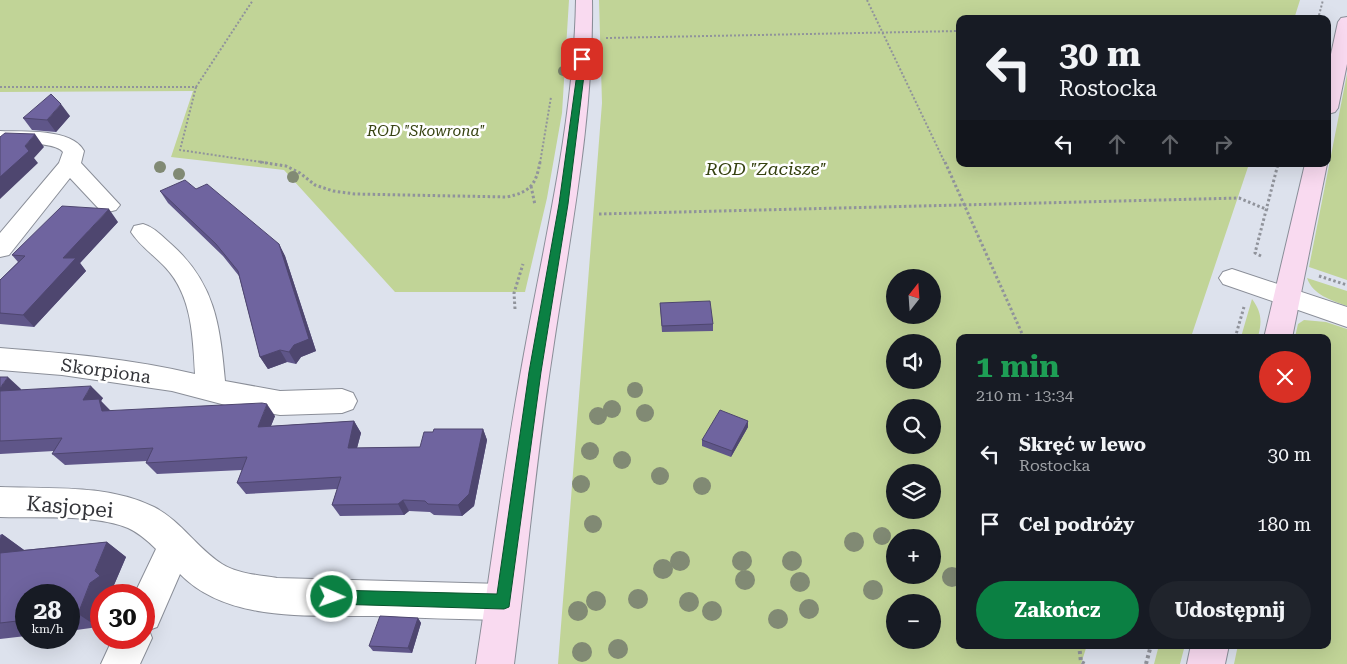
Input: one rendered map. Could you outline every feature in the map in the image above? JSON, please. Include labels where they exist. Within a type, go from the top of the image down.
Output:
[{"type":"street","points":[[495,664],[535,372],[576,119],[584,48],[584,0]]},
{"type":"street","points":[[1331,94],[1347,22]]},
{"type":"street","points":[[0,137],[56,140],[66,143],[74,152],[70,164],[0,249]]},
{"type":"street","points":[[70,164],[108,206]]},
{"type":"street","points":[[1279,334],[1315,167]]},
{"type":"street","points":[[143,232],[190,282],[203,316],[207,336],[211,389]]},
{"type":"street","points":[[1232,278],[1347,317]]},
{"type":"street","name":"Skorpiona","points":[[0,359],[62,364],[172,380],[280,402],[342,401]]},
{"type":"street","name":"Kasjopei","points":[[0,502],[112,507],[141,518],[162,530],[203,572],[220,582],[246,590],[277,596],[504,602]]},
{"type":"street","points":[[155,590],[176,545]]},
{"type":"street","points":[[120,664],[128,649]]},
{"type":"street","points":[[1206,664],[1209,649]]},
{"type":"path","points":[[253,0],[196,87],[180,150],[286,166],[300,173],[314,185],[334,191],[355,194],[507,197],[521,194],[537,178],[551,97]]},
{"type":"path","points":[[867,0],[966,206],[1022,334]]},
{"type":"path","points":[[1319,15],[1323,0]]},
{"type":"path","points":[[606,38],[956,31]]},
{"type":"path","points":[[0,87],[196,87]]},
{"type":"path","points":[[1261,256],[1255,253],[1268,210],[1277,167]]},
{"type":"path","points":[[599,214],[1239,198],[1268,210]]},
{"type":"path","points":[[1316,275],[1347,285]]},
{"type":"path","points":[[1236,334],[1244,305],[1243,301]]},
{"type":"path","points":[[1080,649],[1083,663]]},
{"type":"path","points":[[1146,664],[1150,649]]},
{"type":"green space","name":"ROD \"Skowrona\"","points":[[0,0],[569,0],[562,113],[547,198],[525,292],[395,292],[284,170],[171,157],[193,91],[0,92]]},
{"type":"green space","name":"ROD \"Zacisze\"","points":[[599,0],[1300,0],[1295,15],[956,15],[956,167],[1248,167],[1192,334],[956,334],[956,649],[1086,649],[1081,664],[558,664],[602,103]]},
{"type":"green space","points":[[1347,74],[1347,280],[1309,267],[1329,167],[1331,167],[1331,155]]},
{"type":"green space","points":[[1307,278],[1347,291],[1347,306],[1318,293]]},
{"type":"green space","points":[[1252,299],[1260,317],[1259,334],[1242,334]]},
{"type":"green space","points":[[1304,320],[1326,322],[1347,329],[1347,664],[1234,664],[1237,649],[1331,649],[1331,334],[1296,334],[1298,324]]},
{"type":"green space","points":[[1158,649],[1184,649],[1180,664],[1154,664]]},
{"type":"building","points":[[51,94],[61,104],[47,120],[23,118]]},
{"type":"building","points":[[5,133],[35,134],[25,146],[29,151],[0,177],[0,137]]},
{"type":"building","points":[[185,180],[196,189],[207,184],[279,244],[309,339],[294,345],[289,352],[280,350],[260,357],[238,271],[216,244],[160,191]]},
{"type":"building","points":[[62,206],[109,209],[63,258],[76,258],[23,315],[0,313],[0,280],[25,256],[12,255]]},
{"type":"building","points":[[710,301],[713,324],[662,326],[660,303]]},
{"type":"building","points":[[0,377],[8,377],[0,388]]},
{"type":"building","points":[[91,386],[83,400],[99,399],[102,411],[262,403],[267,404],[258,427],[354,421],[348,448],[420,447],[424,432],[433,432],[434,429],[483,429],[469,494],[458,505],[428,504],[425,501],[403,500],[398,504],[332,505],[341,477],[237,483],[247,457],[146,463],[153,448],[52,454],[62,438],[0,441],[0,391]]},
{"type":"building","points":[[720,410],[748,421],[732,451],[702,440]]},
{"type":"building","points":[[107,542],[95,571],[100,576],[90,583],[80,609],[80,584],[15,584],[15,621],[0,623],[0,553]]},
{"type":"building","points":[[380,616],[418,618],[408,648],[369,646]]},
{"type":"route","points":[[332,597],[504,602],[535,372],[577,109],[582,59]]}]
